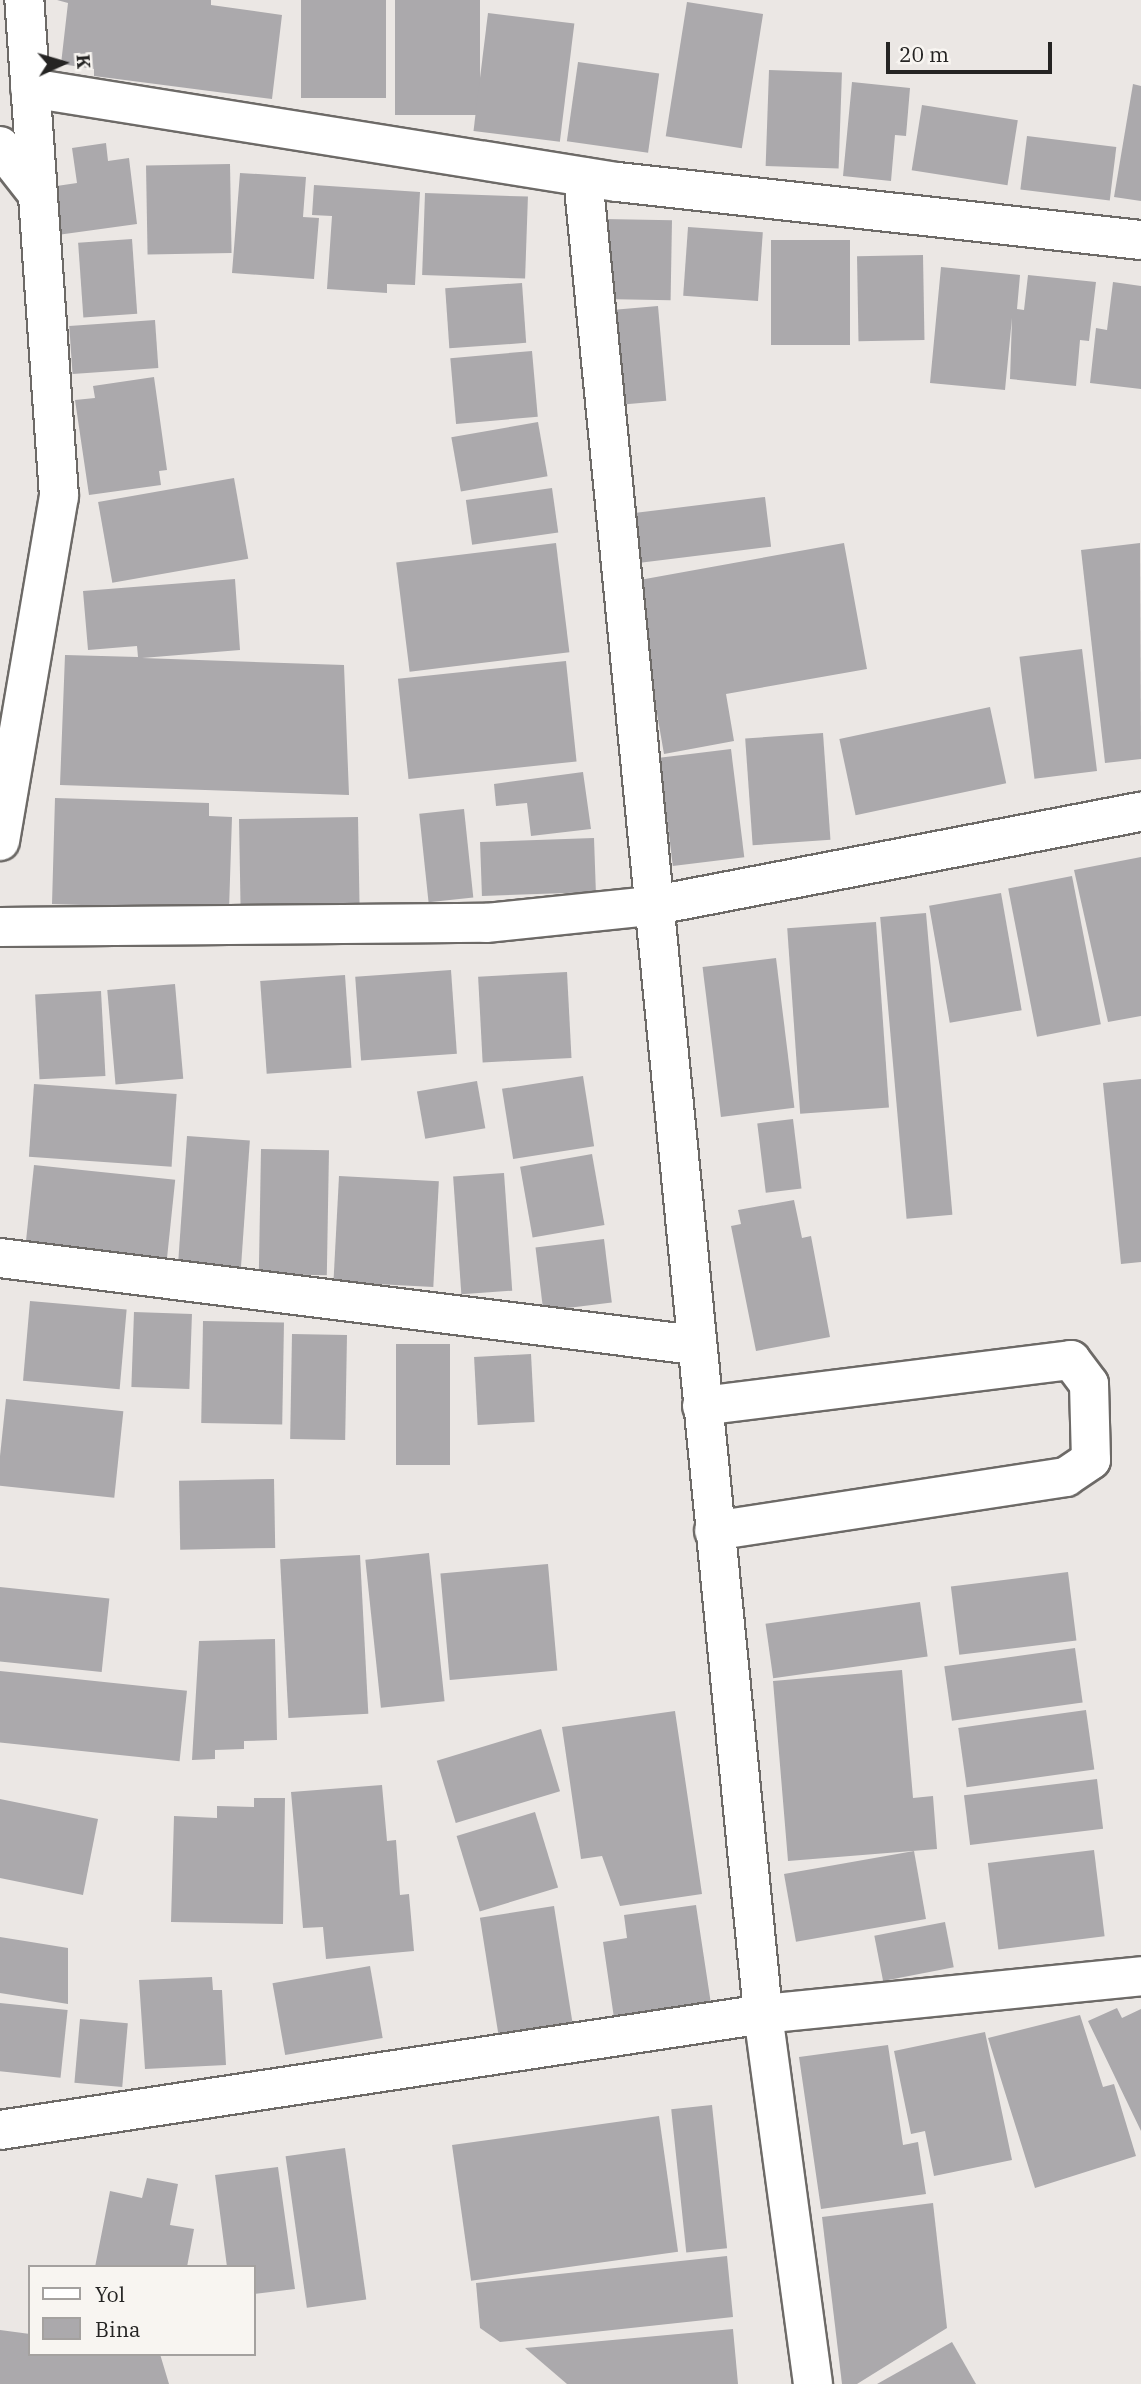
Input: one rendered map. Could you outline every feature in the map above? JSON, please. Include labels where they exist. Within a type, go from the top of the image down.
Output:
[{"type":"street","points":[[0,841],[58,496],[24,0]]},
{"type":"street","points":[[30,88],[583,177],[1141,240]]},
{"type":"street","points":[[0,146],[37,193]]},
{"type":"street","points":[[583,177],[651,906],[763,2014],[813,2384]]},
{"type":"street","points":[[0,927],[486,923],[651,906],[1141,812]]},
{"type":"street","points":[[0,1258],[695,1345]]},
{"type":"street","points":[[702,1406],[1071,1360],[1088,1384],[1091,1460],[1066,1477],[714,1531]]},
{"type":"street","points":[[0,2130],[763,2014],[1141,1976]]},
{"type":"building","points":[[57,0],[211,0],[211,5],[282,15],[272,99],[94,76],[94,69],[61,64],[68,3]]},
{"type":"building","points":[[301,0],[386,0],[386,98],[301,98]]},
{"type":"building","points":[[395,0],[480,0],[480,115],[395,115]]},
{"type":"building","points":[[687,2],[763,14],[742,148],[666,136]]},
{"type":"building","points":[[488,13],[574,24],[560,142],[473,131]]},
{"type":"building","points":[[578,62],[659,73],[648,153],[567,141]]},
{"type":"building","points":[[769,70],[842,73],[839,168],[766,166]]},
{"type":"building","points":[[852,82],[910,88],[906,136],[895,135],[891,181],[843,176]]},
{"type":"building","points":[[1133,84],[1141,86],[1141,201],[1114,197]]},
{"type":"building","points":[[922,105],[1018,120],[1007,185],[912,170]]},
{"type":"building","points":[[1027,136],[1116,147],[1110,201],[1020,190]]},
{"type":"building","points":[[106,143],[108,161],[129,158],[137,224],[50,236],[43,188],[77,183],[72,148]]},
{"type":"building","points":[[230,164],[232,253],[148,254],[146,165]]},
{"type":"building","points":[[240,173],[306,177],[303,217],[319,218],[314,279],[232,273]]},
{"type":"building","points":[[314,185],[420,192],[415,285],[387,284],[387,293],[327,289],[332,216],[312,215]]},
{"type":"building","points":[[425,193],[528,197],[525,279],[422,275]]},
{"type":"building","points":[[604,219],[672,220],[671,300],[603,299]]},
{"type":"building","points":[[688,227],[763,232],[758,301],[683,296]]},
{"type":"building","points":[[132,239],[137,314],[83,318],[78,243]]},
{"type":"building","points":[[771,240],[850,240],[850,345],[771,345]]},
{"type":"building","points":[[923,255],[924,340],[858,341],[857,256]]},
{"type":"building","points":[[941,267],[1020,275],[1017,309],[1024,310],[1028,275],[1096,282],[1089,341],[1080,340],[1076,386],[1010,379],[1012,318],[1005,390],[930,383]]},
{"type":"building","points":[[1113,282],[1141,286],[1141,389],[1090,383],[1096,328],[1107,330]]},
{"type":"building","points":[[522,283],[526,343],[449,348],[445,288]]},
{"type":"building","points":[[658,306],[666,401],[611,405],[603,311]]},
{"type":"building","points":[[155,320],[158,368],[73,374],[69,326]]},
{"type":"building","points":[[532,351],[538,417],[456,424],[450,358]]},
{"type":"building","points":[[154,377],[167,470],[159,471],[161,485],[89,495],[75,400],[95,398],[93,386]]},
{"type":"building","points":[[538,422],[548,476],[461,491],[451,437]]},
{"type":"building","points":[[234,478],[248,559],[112,583],[98,502]]},
{"type":"building","points":[[552,488],[558,533],[472,545],[466,500]]},
{"type":"building","points":[[765,497],[771,547],[632,564],[626,514]]},
{"type":"building","points":[[556,543],[569,652],[410,672],[396,563]]},
{"type":"building","points":[[844,543],[867,669],[726,694],[734,741],[664,754],[634,581]]},
{"type":"building","points":[[1140,543],[1141,759],[1105,763],[1081,550]]},
{"type":"building","points":[[235,579],[240,650],[142,658],[344,665],[349,795],[60,785],[65,655],[138,657],[137,646],[88,650],[83,591]]},
{"type":"building","points":[[1082,649],[1097,771],[1034,779],[1019,657]]},
{"type":"building","points":[[566,661],[577,761],[408,779],[398,679]]},
{"type":"building","points":[[990,707],[1006,783],[856,815],[839,739]]},
{"type":"building","points":[[823,733],[830,840],[753,845],[745,738]]},
{"type":"building","points":[[731,749],[744,857],[673,866],[660,758]]},
{"type":"building","points":[[583,772],[591,829],[531,836],[527,803],[496,806],[494,784]]},
{"type":"building","points":[[55,798],[209,803],[209,816],[232,817],[229,910],[52,904]]},
{"type":"building","points":[[464,809],[473,898],[429,902],[419,814]]},
{"type":"building","points":[[358,817],[360,907],[241,909],[239,819]]},
{"type":"building","points":[[594,838],[596,892],[482,896],[480,842]]},
{"type":"building","points":[[1141,857],[1141,1016],[1108,1022],[1074,870]]},
{"type":"building","points":[[1072,876],[1101,1024],[1037,1037],[1008,888]]},
{"type":"building","points":[[1001,893],[1022,1010],[950,1023],[929,906]]},
{"type":"building","points":[[926,913],[952,1215],[907,1219],[880,917]]},
{"type":"building","points":[[876,922],[889,1108],[800,1114],[787,928]]},
{"type":"building","points":[[776,958],[794,1108],[721,1117],[703,967]]},
{"type":"building","points":[[451,970],[457,1054],[361,1060],[355,977]]},
{"type":"building","points":[[567,972],[572,1058],[483,1063],[478,977]]},
{"type":"building","points":[[345,975],[351,1068],[267,1074],[260,981]]},
{"type":"building","points":[[175,984],[183,1079],[116,1085],[107,990]]},
{"type":"building","points":[[101,991],[105,1076],[40,1079],[35,994]]},
{"type":"building","points":[[583,1076],[594,1146],[513,1159],[502,1089]]},
{"type":"building","points":[[1141,1079],[1141,1262],[1121,1264],[1103,1083]]},
{"type":"building","points":[[477,1081],[485,1128],[425,1139],[417,1092]]},
{"type":"building","points":[[34,1084],[177,1094],[172,1167],[29,1157]]},
{"type":"building","points":[[793,1119],[802,1188],[766,1193],[757,1123]]},
{"type":"building","points":[[187,1136],[250,1140],[241,1269],[178,1265]]},
{"type":"building","points":[[261,1149],[329,1150],[327,1275],[259,1274]]},
{"type":"building","points":[[592,1154],[605,1225],[533,1238],[520,1167]]},
{"type":"building","points":[[34,1165],[175,1180],[167,1259],[26,1245]]},
{"type":"building","points":[[504,1173],[512,1291],[461,1294],[453,1177]]},
{"type":"building","points":[[339,1176],[439,1181],[433,1287],[333,1282]]},
{"type":"building","points":[[794,1200],[802,1238],[811,1236],[830,1337],[756,1351],[731,1226],[741,1224],[738,1210]]},
{"type":"building","points":[[604,1239],[612,1303],[543,1311],[536,1247]]},
{"type":"building","points":[[30,1301],[127,1309],[120,1389],[23,1381]]},
{"type":"building","points":[[134,1312],[192,1314],[189,1389],[131,1387]]},
{"type":"building","points":[[203,1321],[284,1322],[282,1424],[201,1423]]},
{"type":"building","points":[[292,1334],[347,1335],[345,1440],[290,1439]]},
{"type":"building","points":[[396,1344],[450,1344],[450,1465],[396,1465]]},
{"type":"building","points":[[531,1354],[535,1422],[478,1425],[474,1357]]},
{"type":"building","points":[[6,1399],[123,1411],[114,1498],[0,1486]]},
{"type":"building","points":[[274,1479],[275,1548],[180,1550],[179,1481]]},
{"type":"building","points":[[429,1553],[445,1701],[381,1708],[365,1560]]},
{"type":"building","points":[[360,1555],[368,1714],[288,1718],[280,1559]]},
{"type":"building","points":[[548,1564],[557,1671],[450,1680],[440,1573]]},
{"type":"building","points":[[1068,1572],[1076,1640],[959,1655],[951,1586]]},
{"type":"building","points":[[0,1587],[109,1598],[102,1672],[0,1661]]},
{"type":"building","points":[[920,1602],[928,1656],[773,1678],[766,1624]]},
{"type":"building","points":[[275,1639],[277,1740],[244,1741],[244,1749],[215,1750],[215,1759],[192,1760],[199,1641]]},
{"type":"building","points":[[1075,1648],[1083,1702],[952,1721],[944,1666]]},
{"type":"building","points":[[902,1670],[913,1798],[933,1796],[937,1849],[788,1861],[773,1681]]},
{"type":"building","points":[[0,1671],[187,1691],[180,1761],[0,1742]]},
{"type":"building","points":[[1086,1710],[1094,1769],[967,1787],[958,1728]]},
{"type":"building","points":[[675,1711],[702,1894],[620,1906],[602,1856],[581,1859],[562,1727]]},
{"type":"building","points":[[541,1729],[560,1791],[456,1823],[437,1761]]},
{"type":"building","points":[[1097,1779],[1103,1829],[970,1845],[964,1795]]},
{"type":"building","points":[[382,1785],[387,1841],[396,1840],[400,1895],[409,1894],[414,1951],[326,1959],[323,1927],[303,1928],[291,1792]]},
{"type":"building","points":[[254,1798],[285,1798],[283,1924],[171,1922],[174,1816],[217,1818],[217,1806],[254,1807]]},
{"type":"building","points":[[0,1799],[98,1819],[83,1895],[0,1878]]},
{"type":"building","points":[[535,1812],[558,1888],[480,1912],[457,1836]]},
{"type":"building","points":[[1094,1850],[1105,1936],[998,1949],[988,1863]]},
{"type":"building","points":[[914,1851],[926,1919],[796,1942],[784,1874]]},
{"type":"building","points":[[696,1905],[711,2004],[614,2018],[603,1942],[627,1938],[624,1915]]},
{"type":"building","points":[[554,1906],[574,2029],[499,2041],[480,1918]]},
{"type":"building","points":[[945,1922],[954,1967],[883,1981],[874,1936]]},
{"type":"building","points":[[0,1937],[68,1948],[68,2004],[0,1993]]},
{"type":"building","points":[[370,1966],[383,2038],[285,2055],[273,1983]]},
{"type":"building","points":[[212,1977],[213,1990],[222,1990],[226,2065],[145,2069],[139,1980]]},
{"type":"building","points":[[0,2003],[68,2010],[61,2078],[0,2071]]},
{"type":"building","points":[[1117,2008],[1122,2018],[1141,2009],[1141,2131],[1088,2021]]},
{"type":"building","points":[[1080,2015],[1103,2087],[1114,2084],[1136,2156],[1035,2188],[988,2038]]},
{"type":"building","points":[[80,2019],[128,2023],[122,2087],[74,2083]]},
{"type":"building","points":[[985,2032],[1012,2160],[934,2176],[925,2131],[911,2134],[894,2051]]},
{"type":"building","points":[[888,2045],[903,2145],[918,2142],[926,2194],[821,2209],[799,2057]]},
{"type":"building","points":[[712,2105],[727,2248],[686,2252],[671,2109]]},
{"type":"building","points":[[659,2116],[678,2252],[471,2281],[452,2145]]},
{"type":"building","points":[[345,2148],[366,2300],[307,2308],[286,2156]]},
{"type":"building","points":[[278,2167],[295,2289],[256,2294],[256,2265],[227,2265],[215,2175]]},
{"type":"building","points":[[147,2178],[178,2184],[170,2225],[194,2229],[187,2265],[95,2265],[110,2191],[142,2198]]},
{"type":"building","points":[[933,2203],[947,2328],[857,2384],[842,2384],[822,2217]]},
{"type":"building","points":[[727,2256],[733,2317],[500,2342],[480,2328],[476,2283]]},
{"type":"building","points":[[733,2329],[738,2384],[567,2384],[525,2348]]},
{"type":"building","points":[[0,2330],[28,2334],[28,2356],[161,2356],[169,2384],[0,2384]]},
{"type":"building","points":[[952,2342],[976,2384],[877,2384]]}]
